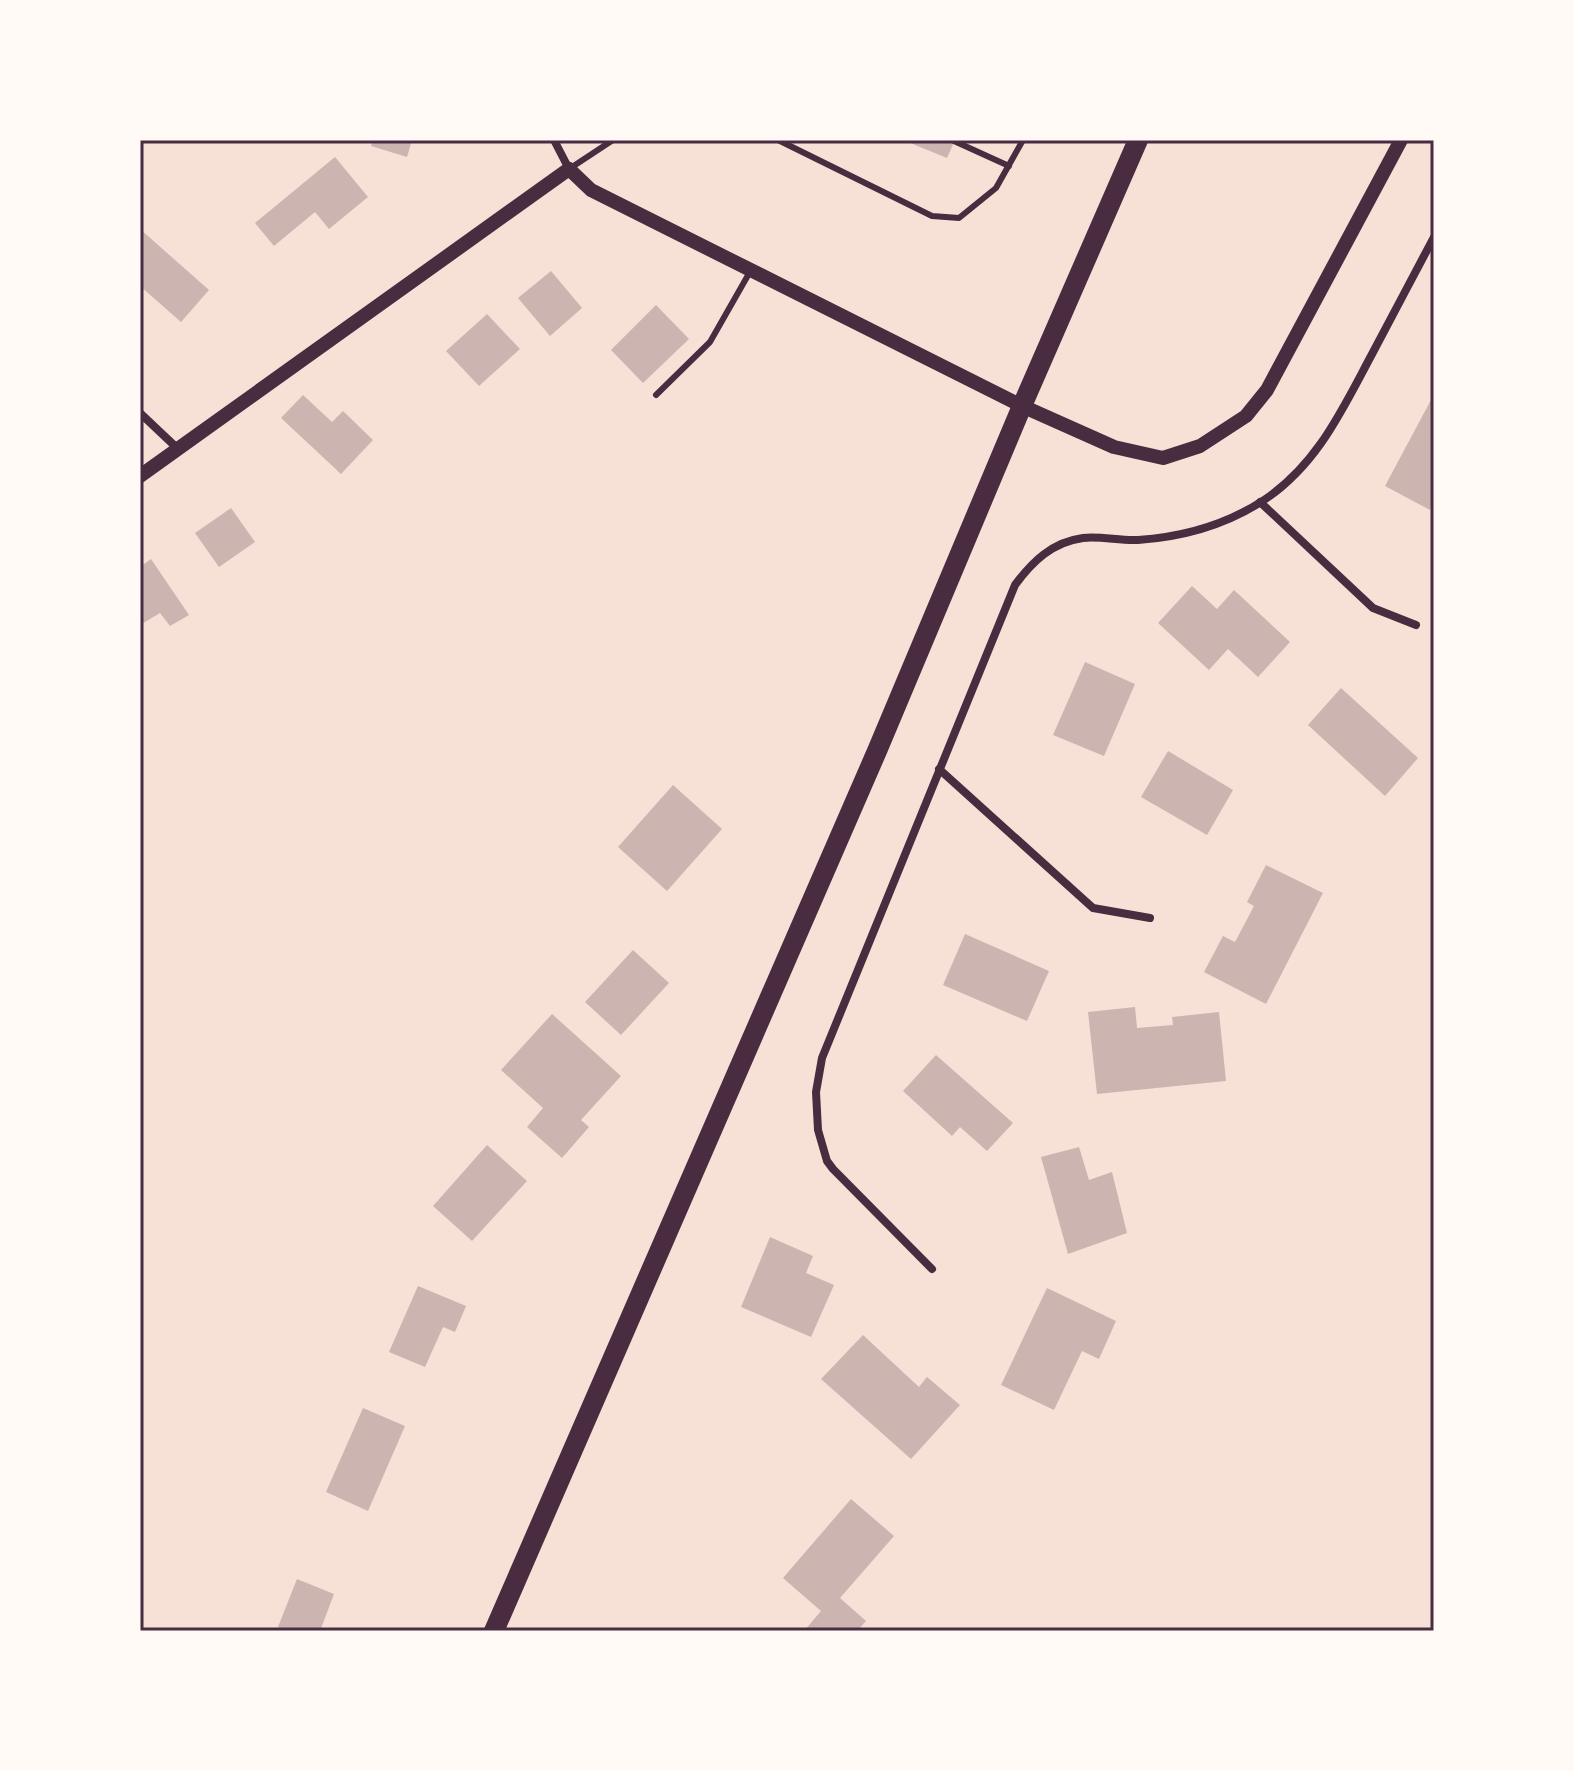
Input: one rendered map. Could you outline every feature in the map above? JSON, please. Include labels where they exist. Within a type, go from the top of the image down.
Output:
[{"type":"main road","points":[[494,1631],[871,766],[1138,140]]},
{"type":"street","points":[[554,140],[569,169],[591,190],[1022,406],[1114,447],[1163,458],[1200,446],[1228,429],[1246,416],[1267,390],[1401,140]]},
{"type":"street","points":[[140,476],[569,169]]},
{"type":"street","points":[[932,1269],[827,1161],[818,1130],[816,1092],[822,1058],[1015,585],[1031,563],[1054,547],[1083,538],[1136,540],[1181,535],[1220,523],[1260,502],[1306,464],[1331,431],[1434,237]]},
{"type":"street","points":[[140,413],[177,448]]},
{"type":"street","points":[[1260,502],[1373,608],[1416,625]]},
{"type":"street","points":[[939,769],[1093,908],[1150,918]]},
{"type":"lane","points":[[569,169],[613,140]]},
{"type":"lane","points":[[778,140],[932,216],[959,218],[996,188],[1023,140]]},
{"type":"lane","points":[[954,141],[1009,166]]},
{"type":"lane","points":[[656,395],[710,342],[751,270]]},
{"type":"building","points":[[373,140],[412,140],[407,157],[371,146]]},
{"type":"building","points":[[903,140],[955,140],[947,158]]},
{"type":"building","points":[[335,157],[368,197],[329,229],[315,212],[274,246],[255,223]]},
{"type":"building","points":[[140,229],[209,290],[181,322],[140,286]]},
{"type":"building","points":[[551,271],[582,308],[550,336],[518,298]]},
{"type":"building","points":[[656,305],[689,339],[643,383],[611,350]]},
{"type":"building","points":[[487,314],[520,349],[479,386],[446,351]]},
{"type":"building","points":[[303,395],[332,422],[343,411],[373,440],[341,474],[281,418]]},
{"type":"building","points":[[1432,398],[1434,503],[1430,510],[1385,486]]},
{"type":"building","points":[[231,508],[255,542],[219,567],[195,533]]},
{"type":"building","points":[[151,559],[189,615],[170,626],[160,613],[140,625],[140,567]]},
{"type":"building","points":[[1192,586],[1217,609],[1234,590],[1290,642],[1258,677],[1228,649],[1209,670],[1158,623]]},
{"type":"building","points":[[1085,662],[1135,684],[1104,756],[1053,735]]},
{"type":"building","points":[[1341,688],[1418,758],[1385,796],[1308,725]]},
{"type":"building","points":[[1168,751],[1233,790],[1207,835],[1141,797]]},
{"type":"building","points":[[673,785],[722,829],[667,891],[618,847]]},
{"type":"building","points":[[1266,865],[1323,893],[1266,1004],[1204,972],[1223,936],[1235,942],[1254,906],[1247,902]]},
{"type":"building","points":[[965,934],[1049,971],[1027,1021],[943,985]]},
{"type":"building","points":[[633,950],[669,983],[621,1035],[585,1002]]},
{"type":"building","points":[[1135,1007],[1137,1028],[1173,1025],[1172,1017],[1219,1012],[1226,1081],[1097,1094],[1088,1012]]},
{"type":"building","points":[[552,1014],[621,1076],[581,1120],[589,1127],[562,1158],[527,1127],[543,1108],[501,1070]]},
{"type":"building","points":[[936,1055],[1013,1123],[987,1151],[960,1127],[952,1136],[903,1091]]},
{"type":"building","points":[[487,1145],[527,1181],[472,1241],[433,1206]]},
{"type":"building","points":[[1079,1147],[1089,1180],[1112,1172],[1127,1233],[1068,1254],[1041,1157]]},
{"type":"building","points":[[770,1237],[813,1256],[806,1273],[834,1285],[811,1337],[741,1307]]},
{"type":"building","points":[[418,1286],[466,1306],[455,1332],[443,1327],[425,1367],[389,1352]]},
{"type":"building","points":[[1047,1288],[1116,1321],[1099,1359],[1082,1351],[1054,1410],[1001,1385]]},
{"type":"building","points":[[863,1335],[919,1387],[927,1377],[960,1405],[911,1459],[821,1379]]},
{"type":"building","points":[[363,1408],[405,1426],[368,1511],[326,1492]]},
{"type":"building","points":[[851,1499],[894,1536],[840,1598],[866,1621],[857,1631],[804,1631],[821,1611],[783,1578]]},
{"type":"building","points":[[297,1579],[334,1594],[320,1631],[287,1631],[278,1627]]}]
